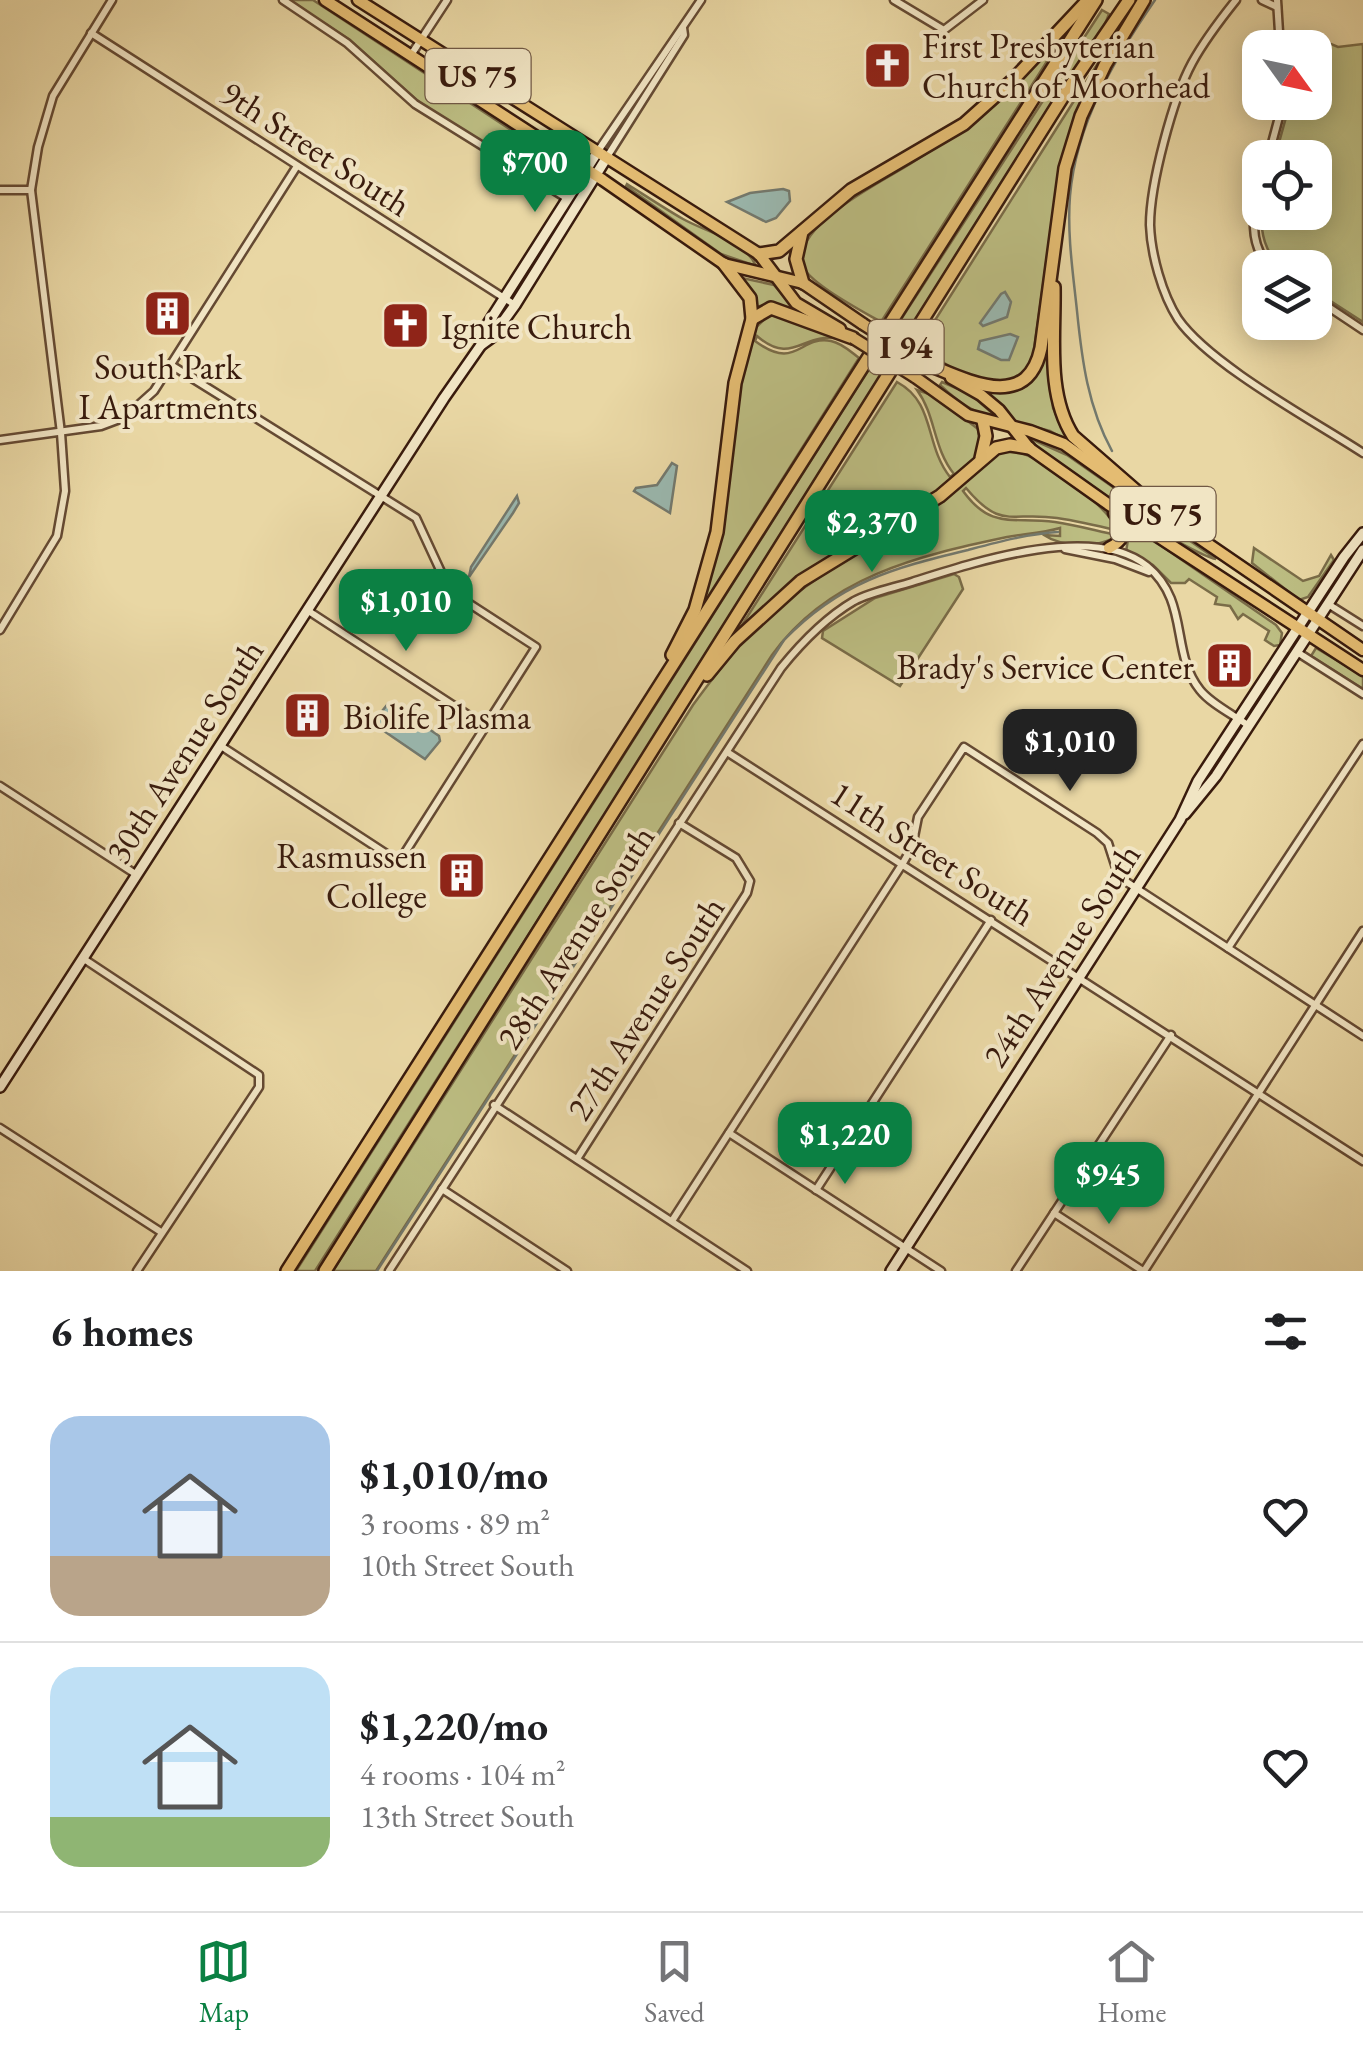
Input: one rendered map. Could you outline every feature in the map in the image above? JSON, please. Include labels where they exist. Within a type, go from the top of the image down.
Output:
[{"type":"highway","points":[[759,254],[778,251],[851,190],[964,124],[1012,81],[1088,0]]},
{"type":"highway","name":"I 94","points":[[287,1271],[1096,0]]},
{"type":"highway","name":"I 94","points":[[325,1271],[1062,98],[1129,0]]},
{"type":"highway","points":[[924,363],[998,388],[1023,381],[1035,369],[1064,168],[1081,116],[1118,40],[1144,0]]},
{"type":"highway","points":[[802,232],[796,259],[802,283]]},
{"type":"highway","points":[[1053,261],[1058,408],[1072,436],[1158,510]]},
{"type":"highway","points":[[636,725],[694,610],[717,532],[738,368],[752,320],[750,298],[724,264]]},
{"type":"highway","points":[[752,320],[771,308],[854,338]]},
{"type":"highway","points":[[980,462],[986,436],[983,420]]},
{"type":"highway","points":[[687,696],[735,641],[801,581],[940,496],[996,448],[1029,448]]},
{"type":"main road","name":"US 75","points":[[325,0],[592,173],[724,264],[802,283],[981,396],[999,410],[1029,448],[1363,670]]},
{"type":"main road","name":"US 75","points":[[358,0],[759,254],[796,303],[915,376],[968,415],[1064,444],[1363,650]]},
{"type":"main road","points":[[1108,504],[1124,530],[1121,542],[1109,548]]},
{"type":"street","points":[[0,630],[58,536],[65,491],[31,190],[43,122],[68,69],[112,0]]},
{"type":"street","points":[[283,0],[347,42],[415,104],[568,199]]},
{"type":"street","points":[[411,55],[447,0]]},
{"type":"street","name":"30th Avenue South","points":[[0,1087],[481,345],[492,337],[515,305],[644,80],[701,0]]},
{"type":"street","points":[[894,0],[944,30],[983,0]]},
{"type":"street","points":[[1236,0],[1193,60],[1167,134],[1150,224],[1158,270],[1178,319],[1209,350],[1363,453]]},
{"type":"street","points":[[1262,0],[1277,4],[1279,30]]},
{"type":"street","name":"30th Avenue South","points":[[603,154],[684,35],[683,28]]},
{"type":"street","name":"9th Street South","points":[[91,32],[515,305]]},
{"type":"street","points":[[644,80],[652,85]]},
{"type":"street","points":[[0,440],[101,426],[125,417],[154,391],[297,166]]},
{"type":"street","name":"30th Avenue South","points":[[481,345],[484,330],[568,199],[592,173]]},
{"type":"street","points":[[0,190],[31,190]]},
{"type":"street","points":[[1332,309],[1363,330]]},
{"type":"street","points":[[171,365],[416,518],[447,585],[456,595],[536,646],[398,862],[221,746]]},
{"type":"street","name":"24th Avenue South","points":[[1180,820],[1208,765],[1303,631],[1363,533]]},
{"type":"street","points":[[1064,548],[1109,548],[1136,559],[1156,575],[1175,608],[1187,669],[1201,692],[1249,726]]},
{"type":"street","points":[[1064,548],[1115,558],[1156,575]]},
{"type":"street","name":"28th Avenue South","points":[[389,1271],[678,823],[781,668],[809,635],[857,599],[1006,555],[1064,548]]},
{"type":"street","name":"24th Avenue South","points":[[1312,616],[1328,604],[1363,550]]},
{"type":"street","points":[[1328,604],[1363,626]]},
{"type":"street","points":[[307,610],[484,726]]},
{"type":"street","name":"24th Avenue South","points":[[891,1271],[1135,888],[1297,652],[1303,631]]},
{"type":"street","points":[[1297,652],[1363,694]]},
{"type":"street","points":[[1228,948],[1363,744]]},
{"type":"street","points":[[672,1222],[903,863],[912,847],[918,817],[964,748],[1097,833],[1108,844],[1120,878],[1363,1036]]},
{"type":"street","name":"11th Street South","points":[[727,752],[1363,1161]]},
{"type":"street","points":[[1208,765],[1218,772]]},
{"type":"street","points":[[0,786],[138,876]]},
{"type":"street","name":"27th Avenue South","points":[[577,1160],[742,905],[750,881],[736,858],[678,823]]},
{"type":"street","points":[[816,1190],[991,920]]},
{"type":"street","points":[[1054,1213],[1144,1271],[1363,931]]},
{"type":"street","points":[[84,959],[251,1066],[259,1075],[259,1087],[137,1271]]},
{"type":"street","points":[[1016,1271],[1171,1035]]},
{"type":"street","points":[[494,1106],[748,1271]]},
{"type":"street","points":[[0,1128],[161,1232]]},
{"type":"street","points":[[729,1133],[942,1271]]},
{"type":"street","points":[[442,1189],[568,1271]]},
{"type":"green space","points":[[288,0],[313,0],[569,168],[572,171],[568,184],[555,188],[420,103],[350,40]]},
{"type":"green space","points":[[1102,10],[1109,14],[1105,24],[907,339],[894,330]]},
{"type":"green space","points":[[1055,42],[1058,44],[881,322],[837,296],[806,271],[802,264],[803,249],[826,219],[973,122]]},
{"type":"green space","points":[[1332,44],[1363,44],[1363,322],[1332,302],[1332,250],[1267,248],[1263,230],[1332,230],[1332,140],[1280,140],[1285,120],[1332,120]]},
{"type":"green space","points":[[1098,63],[1064,156],[1056,192],[1032,364],[1006,381],[992,382],[962,373],[921,348],[925,336]]},
{"type":"green space","points":[[627,184],[683,219],[735,244],[756,266],[721,254]]},
{"type":"green space","points":[[742,278],[774,285],[797,311],[775,303],[755,307]]},
{"type":"green space","points":[[1049,308],[1053,408],[1068,441],[1050,431],[1016,422],[989,393],[1024,388],[1033,379],[1044,354]]},
{"type":"green space","points":[[770,314],[839,339],[827,338],[780,348],[757,336],[755,341],[769,350],[789,353],[812,343],[831,341],[859,358],[699,611],[721,538],[745,350],[752,331]]},
{"type":"green space","points":[[871,366],[884,375],[315,1271],[296,1271]]},
{"type":"green space","points":[[897,382],[918,401],[950,477],[954,474],[917,390],[935,396],[978,429],[980,444],[972,463],[946,486],[824,562],[735,636]]},
{"type":"green space","points":[[942,382],[970,394],[998,418],[967,406],[940,385]]},
{"type":"green space","points":[[1029,438],[1067,455],[1216,559],[1178,542],[1119,506],[1061,466]]},
{"type":"green space","points":[[1011,450],[1071,483],[1119,531],[1057,518],[998,515],[966,488],[963,491],[974,504],[994,517],[1055,522],[1117,535],[1101,543],[1081,545],[1044,535],[1060,536],[1060,528],[940,552],[847,588],[794,628],[772,655],[376,1271],[333,1271],[693,705],[724,664],[758,626],[804,588],[951,494],[986,462]]},
{"type":"green space","points":[[1127,522],[1276,625],[1282,633],[1280,645],[1265,640],[1269,631],[1243,614],[1238,619],[1230,606],[1215,604],[1217,597],[1189,579],[1185,583],[1171,583],[1153,565],[1126,552]]},
{"type":"green space","points":[[1254,548],[1303,581],[1319,576],[1331,555],[1334,560],[1308,597],[1299,600],[1252,563]]},
{"type":"green space","points":[[954,574],[963,589],[900,686],[822,638],[823,631],[875,598]]},
{"type":"green space","points":[[1316,648],[1363,676],[1363,689],[1311,656]]},
{"type":"green space","points":[[1094,716],[1098,735],[1079,739],[1074,721]]},
{"type":"water","points":[[789,191],[790,201],[776,218],[766,222],[727,202],[750,193]]},
{"type":"water","points":[[1005,292],[1011,302],[1007,317],[983,326],[980,323]]},
{"type":"water","points":[[1010,334],[1018,337],[1009,360],[978,349],[980,341]]},
{"type":"water","points":[[672,463],[677,466],[670,513],[634,491],[657,485]]},
{"type":"water","points":[[517,496],[519,503],[469,577],[471,567]]},
{"type":"water","points":[[393,704],[439,736],[440,741],[425,759],[378,727],[375,720],[387,705]]},
{"type":"waterway","points":[[1112,451],[1097,418],[1084,366],[1071,253],[1070,196],[1089,117],[1112,68],[1155,0]]},
{"type":"waterway","points":[[377,1271],[784,640],[826,604],[869,580],[941,557],[1058,532]]},
{"type":"place","name":"First Presbyterian Church of Moorhead","points":[[887,65]]},
{"type":"place","name":"South Park I Apartments","points":[[168,314]]},
{"type":"place","name":"Ignite Church","points":[[406,326]]},
{"type":"place","name":"Brady's Service Center","points":[[1229,666]]},
{"type":"place","name":"Biolife Plasma","points":[[308,716]]},
{"type":"place","name":"Rasmussen College","points":[[462,875]]}]
